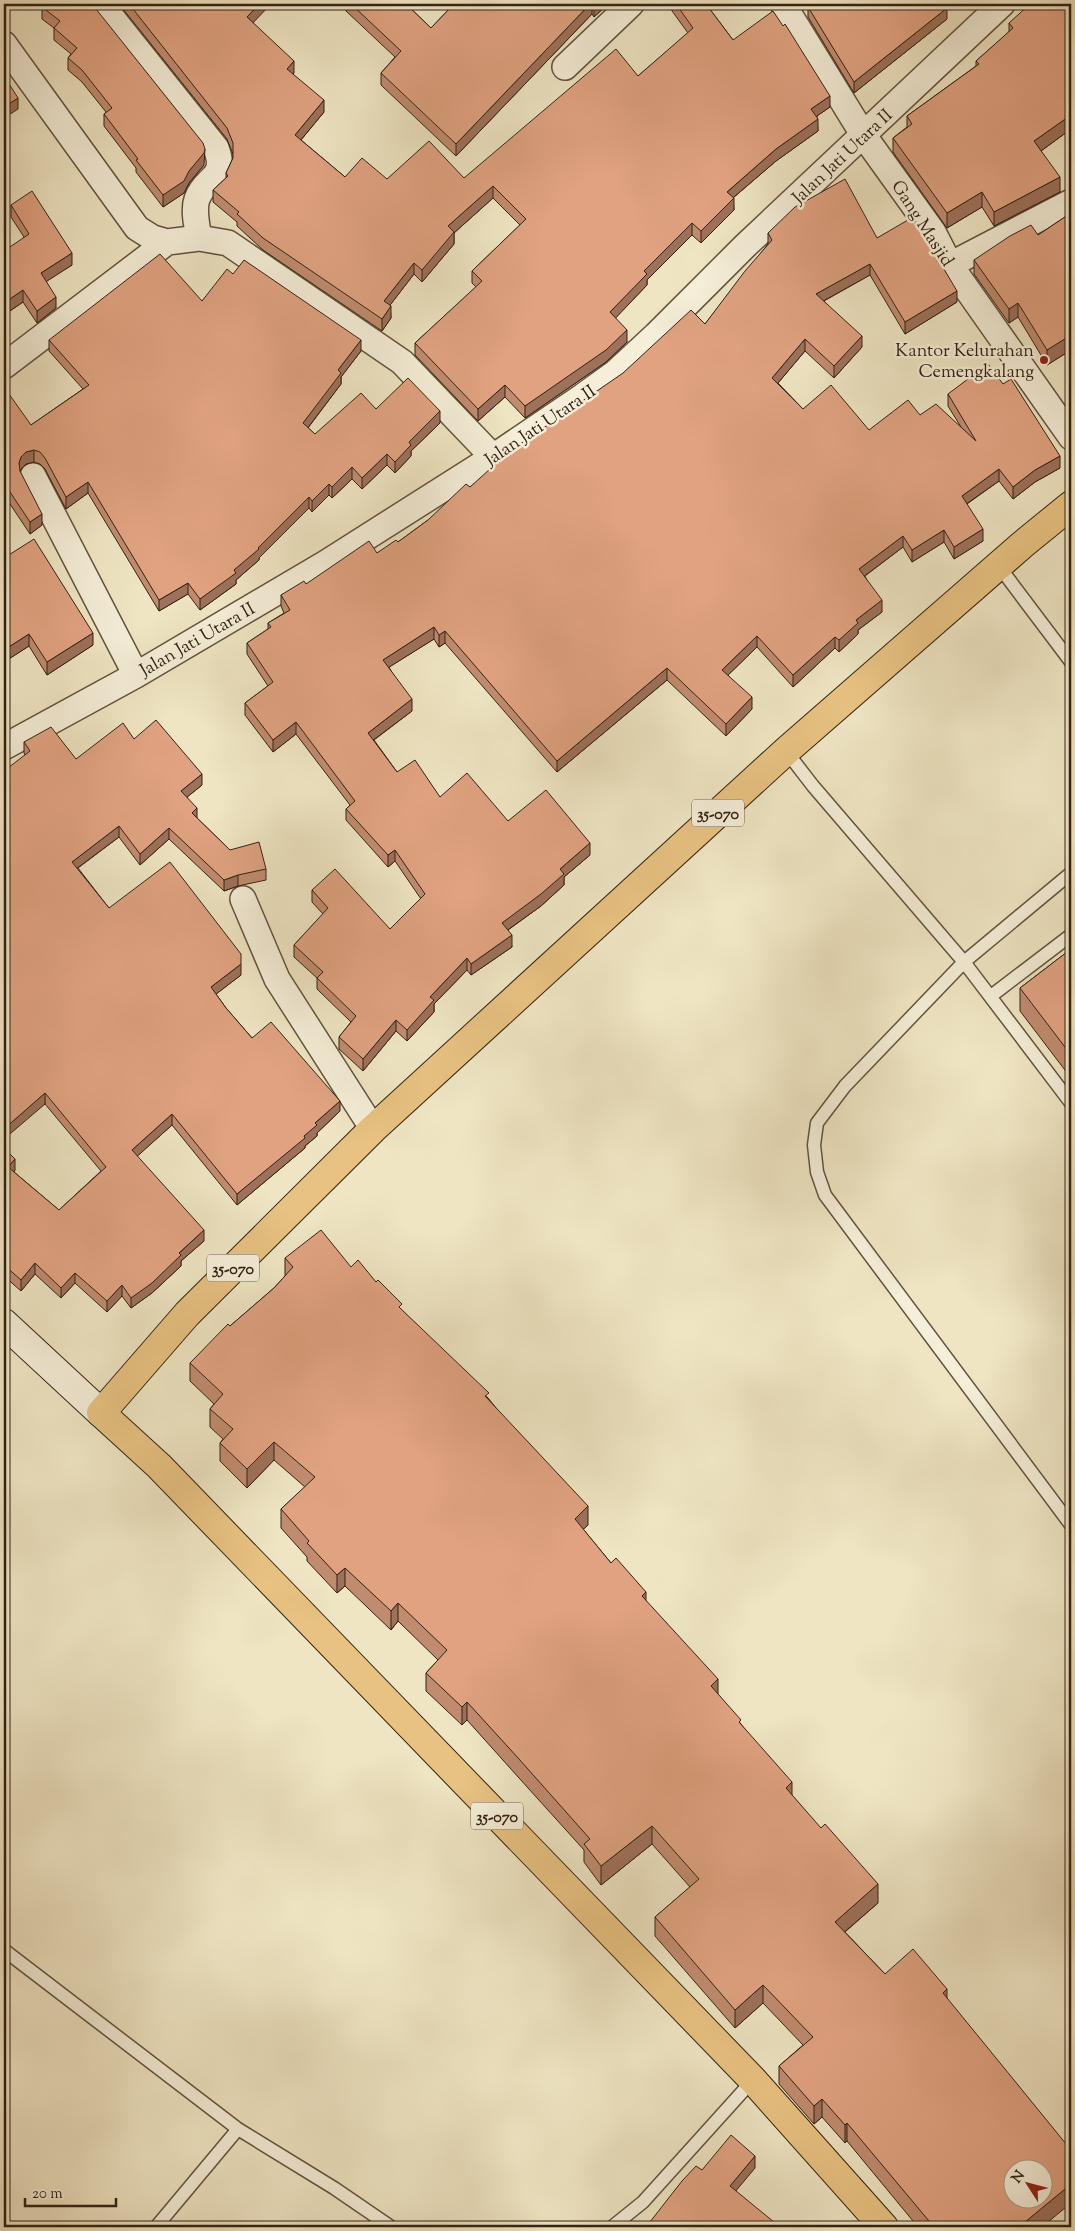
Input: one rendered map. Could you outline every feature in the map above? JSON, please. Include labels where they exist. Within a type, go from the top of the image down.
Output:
[{"type":"main road","name":"35-070","points":[[884,2227],[753,2080],[159,1466],[101,1413],[187,1314],[372,1129],[786,751],[998,565],[1071,504]]},
{"type":"main road","points":[[4,1323],[101,1413]]},
{"type":"street","points":[[101,4],[216,148],[220,159],[220,168],[196,200],[199,238]]},
{"type":"street","points":[[565,67],[631,4]]},
{"type":"street","name":"Gang Masjid","points":[[783,4],[864,136],[932,232],[950,265],[1071,437]]},
{"type":"street","name":"Jalan Jati Utara II","points":[[4,747],[136,675],[326,563],[493,457],[615,373],[739,252],[1002,4]]},
{"type":"street","points":[[4,44],[137,228],[153,238],[167,242],[199,238],[228,243],[402,362],[493,457]]},
{"type":"street","points":[[950,265],[1071,202]]},
{"type":"street","points":[[4,366],[167,242]]},
{"type":"street","points":[[33,476],[136,675]]},
{"type":"street","points":[[243,899],[276,979],[372,1129]]},
{"type":"lane","points":[[998,565],[1030,605],[1071,662]]},
{"type":"lane","points":[[786,751],[813,786],[964,962],[1071,1103]]},
{"type":"lane","points":[[1071,873],[964,962],[845,1086],[817,1123],[814,1146],[817,1172],[825,1196],[1071,1525]]},
{"type":"lane","points":[[991,996],[1071,935]]},
{"type":"lane","points":[[4,1950],[238,2129],[334,2188],[391,2227]]},
{"type":"lane","points":[[612,2227],[643,2202],[753,2080]]},
{"type":"lane","points":[[156,2227],[238,2129]]},
{"type":"building","points":[[45,4],[92,4],[203,143],[204,153],[189,171],[184,181],[163,195],[104,114],[112,108],[82,70],[68,58],[77,48],[54,28],[60,21],[42,7]]},
{"type":"building","points":[[129,4],[259,4],[247,17],[294,61],[287,69],[324,100],[295,135],[345,177],[362,158],[387,179],[429,141],[464,178],[616,49],[638,76],[693,28],[676,4],[706,4],[733,40],[773,11],[783,26],[785,24],[830,96],[811,109],[818,119],[776,149],[727,192],[734,198],[701,231],[692,223],[644,271],[647,274],[610,312],[627,330],[606,350],[525,406],[505,385],[478,409],[415,343],[482,281],[472,271],[526,219],[493,186],[448,226],[454,232],[422,270],[414,263],[384,301],[391,306],[382,319],[263,238],[237,214],[239,212],[213,190],[228,176],[226,173],[233,158],[233,143],[227,128]]},
{"type":"building","points":[[351,4],[406,4],[431,28],[454,4],[590,4],[456,144],[381,73],[401,51]]},
{"type":"building","points":[[811,4],[944,4],[947,8],[854,82],[808,7]]},
{"type":"building","points":[[1030,4],[1071,4],[1071,115],[1034,141],[1060,177],[994,212],[982,192],[947,213],[893,138],[912,124],[907,116],[979,64],[976,61],[1013,28],[1009,23]]},
{"type":"building","points":[[4,76],[18,98],[4,107]]},
{"type":"building","points":[[845,179],[877,238],[913,217],[957,291],[905,322],[870,264],[816,294],[862,336],[834,366],[805,339],[772,378],[803,409],[831,385],[869,430],[908,400],[920,415],[936,404],[976,441],[948,394],[988,364],[1003,384],[1011,379],[1060,456],[1035,470],[1013,487],[999,469],[962,496],[983,529],[954,547],[944,530],[912,550],[903,536],[859,569],[882,600],[856,620],[858,623],[839,640],[835,637],[793,675],[757,636],[722,670],[752,697],[726,724],[667,668],[557,761],[445,631],[439,635],[434,627],[383,660],[412,699],[368,733],[397,772],[415,760],[440,797],[467,773],[508,821],[546,790],[590,843],[560,869],[564,874],[502,923],[512,935],[471,964],[467,958],[430,997],[434,1000],[407,1030],[396,1020],[363,1059],[339,1037],[356,1016],[317,978],[323,972],[294,945],[328,908],[312,890],[335,869],[390,929],[425,894],[395,850],[388,855],[346,809],[355,801],[296,722],[273,740],[245,703],[273,682],[247,643],[271,627],[268,623],[290,610],[281,595],[304,581],[306,584],[369,541],[377,553],[396,540],[398,542],[428,520],[466,484],[470,487],[510,451],[623,373],[691,310],[705,324],[745,271],[772,240],[768,233],[795,207]]},
{"type":"building","points":[[32,191],[72,253],[41,273],[56,297],[37,311],[23,290],[4,303],[4,251],[29,234],[11,205]]},
{"type":"building","points":[[1071,213],[1071,335],[1047,350],[1018,303],[1009,309],[974,260],[1010,236],[1031,225],[1038,235]]},
{"type":"building","points":[[160,254],[202,301],[227,269],[233,274],[244,260],[361,340],[338,370],[341,373],[303,423],[315,434],[361,393],[376,409],[408,378],[440,411],[409,442],[411,445],[395,462],[387,454],[362,478],[352,467],[332,487],[329,484],[312,501],[309,497],[259,549],[234,570],[236,573],[200,599],[188,583],[159,600],[88,482],[66,497],[40,452],[34,450],[26,452],[21,457],[19,463],[20,471],[42,514],[30,522],[4,483],[4,398],[9,394],[31,425],[89,385],[49,340]]},
{"type":"building","points":[[34,539],[93,633],[47,662],[29,634],[4,650],[4,558]]},
{"type":"building","points":[[156,720],[202,774],[181,791],[197,808],[192,813],[230,850],[259,842],[266,869],[224,880],[169,828],[140,854],[119,826],[72,862],[109,908],[170,862],[241,954],[241,964],[211,987],[252,1038],[271,1022],[340,1101],[315,1123],[317,1125],[304,1136],[305,1138],[237,1194],[172,1114],[132,1150],[204,1230],[179,1253],[181,1255],[152,1283],[131,1298],[122,1285],[107,1301],[75,1273],[61,1288],[35,1263],[21,1280],[4,1265],[4,1148],[15,1159],[8,1167],[59,1210],[106,1167],[45,1093],[4,1129],[4,771],[30,751],[24,742],[51,727],[76,759],[123,723],[134,739]]},
{"type":"building","points":[[1071,949],[1071,1055],[1020,988]]},
{"type":"building","points":[[321,1230],[351,1267],[358,1260],[376,1282],[378,1280],[402,1304],[399,1307],[489,1393],[485,1396],[588,1506],[575,1519],[611,1563],[616,1558],[646,1592],[642,1596],[718,1679],[711,1686],[741,1720],[739,1722],[792,1782],[786,1788],[821,1828],[825,1824],[878,1884],[835,1922],[885,1974],[913,1949],[947,1989],[943,1993],[1071,2150],[1071,2184],[1052,2200],[1052,2158],[1002,2158],[1002,2208],[1042,2208],[1019,2227],[934,2227],[847,2123],[845,2125],[822,2099],[814,2106],[779,2066],[813,2037],[763,1985],[735,2010],[655,1917],[699,1879],[652,1826],[601,1866],[584,1844],[590,1839],[519,1759],[467,1702],[462,1707],[426,1673],[447,1650],[398,1603],[391,1611],[345,1568],[337,1575],[307,1543],[309,1541],[281,1509],[315,1477],[274,1442],[247,1469],[220,1443],[233,1429],[210,1409],[223,1394],[190,1363],[228,1324],[230,1326],[274,1288],[293,1267],[285,1258]]},
{"type":"building","points":[[731,2135],[755,2156],[730,2186],[780,2227],[646,2227],[682,2181],[696,2166],[702,2170]]},
{"type":"place","name":"Kantor Kelurahan Cemengkalang","points":[[1044,360]]}]
